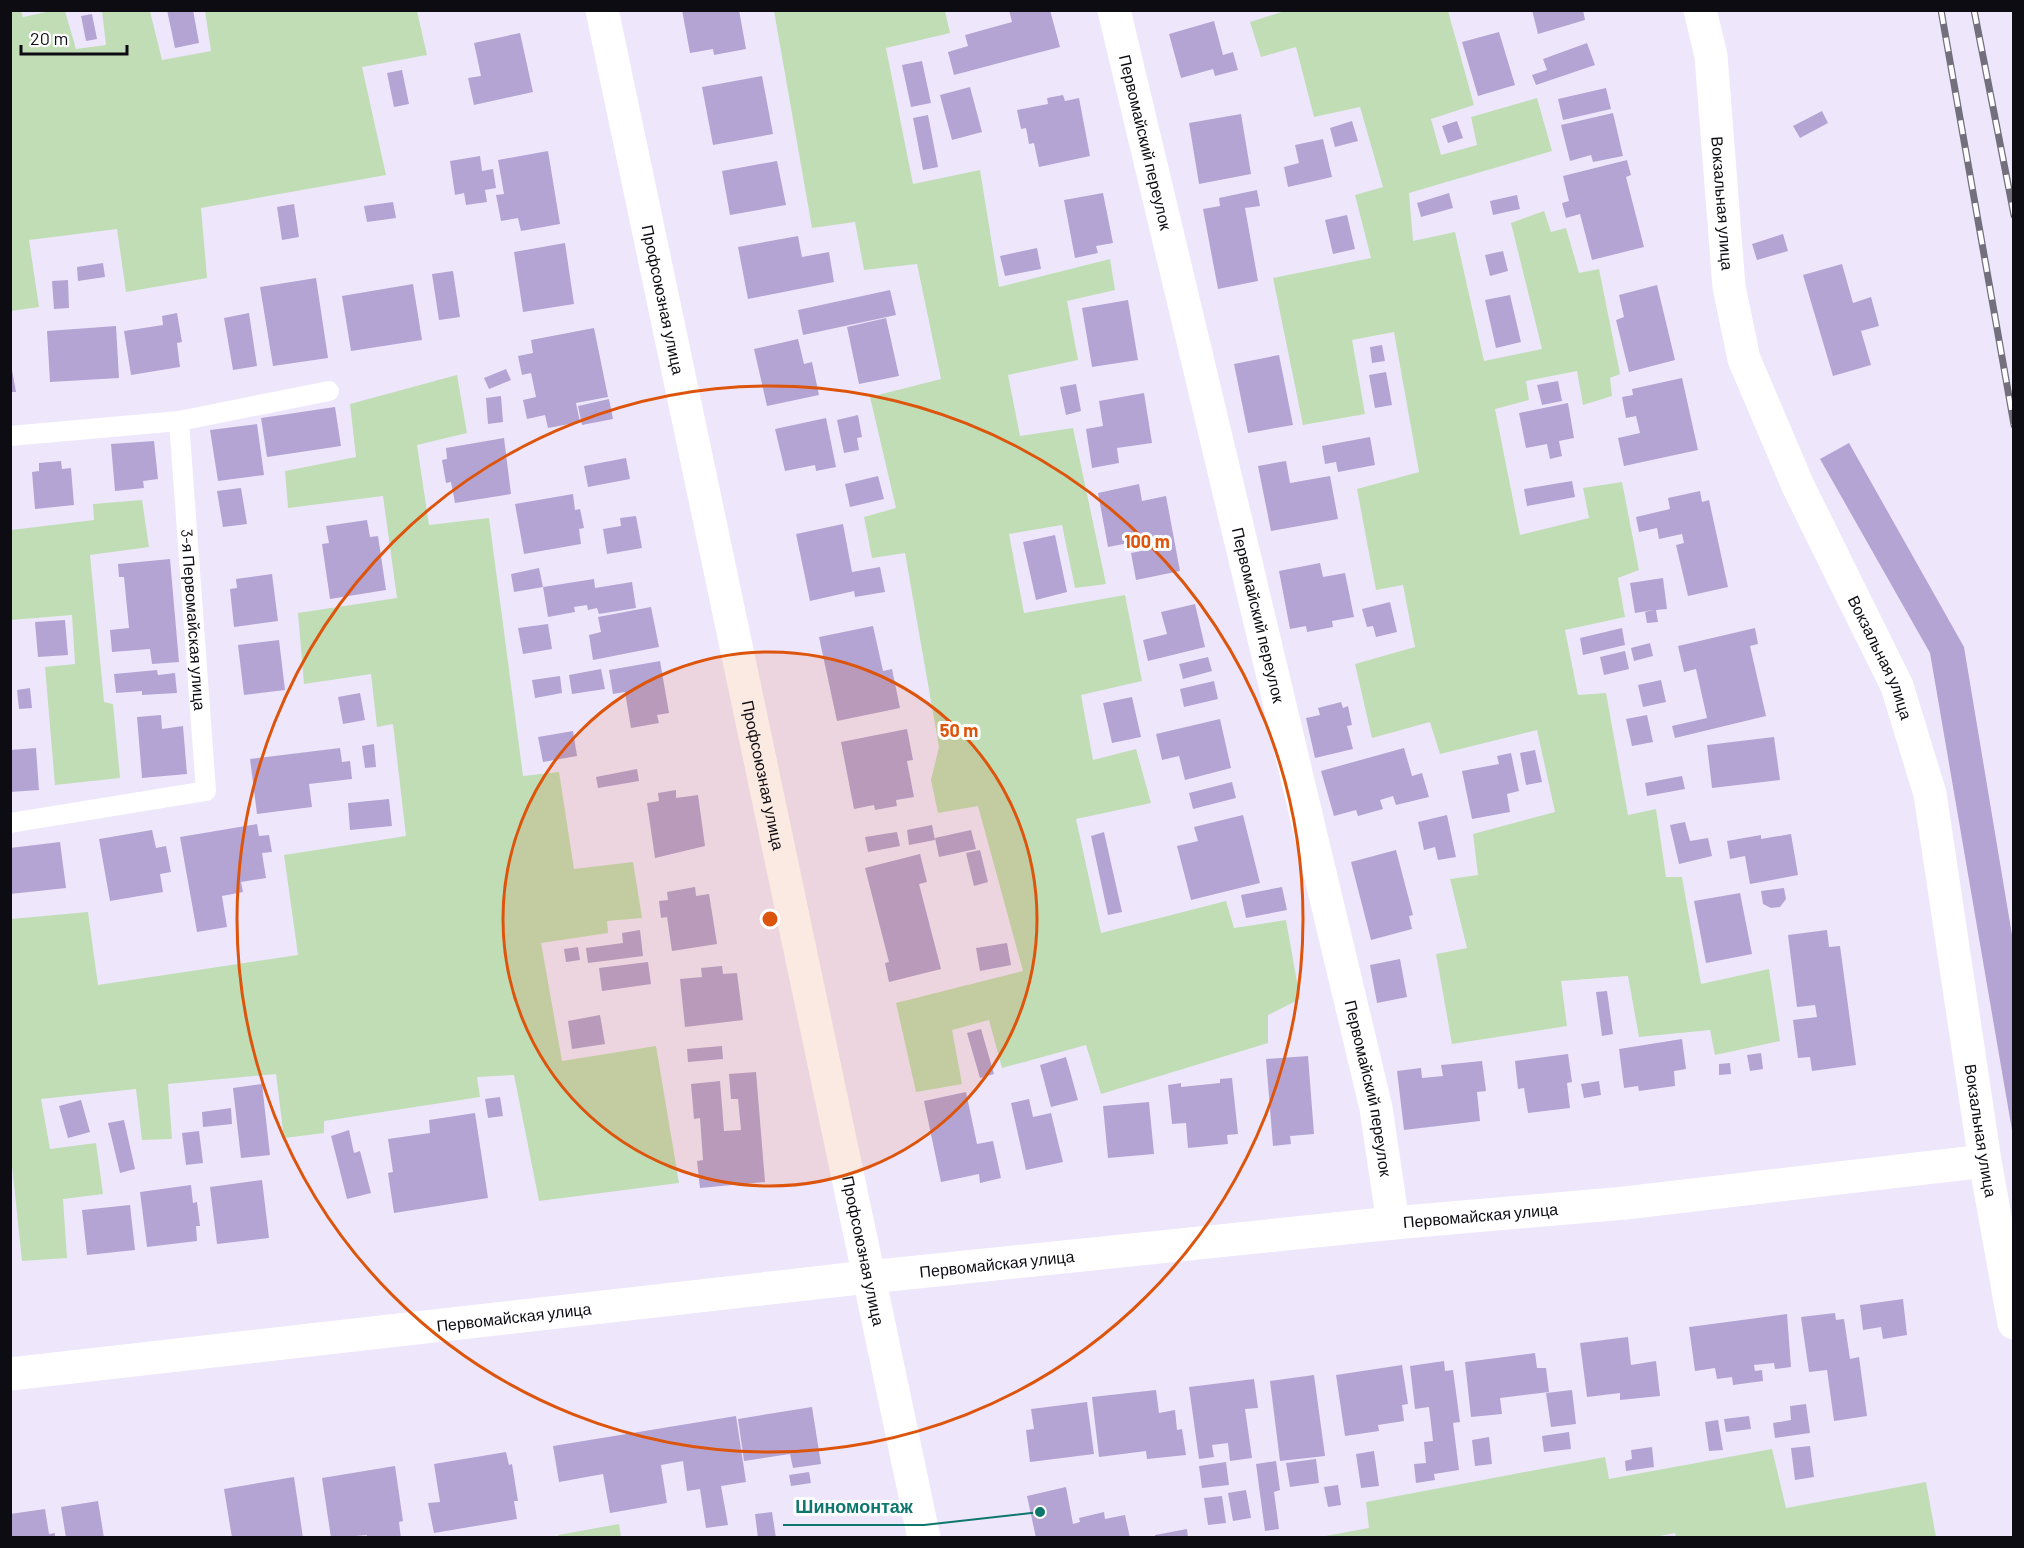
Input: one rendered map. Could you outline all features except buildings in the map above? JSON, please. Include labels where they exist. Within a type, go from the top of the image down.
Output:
[{"type":"street","name":"Профсоюзная улица","points":[[602,10],[924,1538]]},
{"type":"street","name":"Первомайский переулок","points":[[1114,10],[1376,1108],[1393,1223]]},
{"type":"street","name":"Вокзальная улица","points":[[1701,10],[1711,56],[1729,287],[1744,359],[1798,486],[1897,686],[1930,794],[1985,1161],[2013,1323]]},
{"type":"street","name":"Первомайская улица","points":[[10,1374],[868,1277],[1393,1223],[1625,1203],[1985,1161]]},
{"type":"lane","points":[[10,436],[179,421],[329,391]]},
{"type":"lane","name":"3-я Первомайская улица","points":[[10,823],[206,791],[179,421]]},
{"type":"green space","points":[[10,11],[21,11],[23,17],[51,11],[65,11],[76,49],[106,45],[102,11],[150,11],[162,60],[211,51],[205,11],[417,11],[427,55],[362,67],[386,175],[201,208],[207,278],[126,292],[117,229],[29,240],[39,307],[11,311]]},
{"type":"green space","points":[[774,11],[945,11],[950,33],[886,48],[913,184],[980,170],[999,287],[1110,259],[1115,290],[1067,301],[1078,360],[1008,375],[1020,436],[1073,428],[1106,584],[1075,588],[1062,525],[1009,534],[1024,613],[1125,595],[1142,681],[1081,695],[1093,760],[1136,749],[1151,803],[1076,819],[1101,933],[1226,901],[1234,928],[1286,920],[1300,999],[1268,1015],[1268,1043],[1101,1094],[1086,1045],[1002,1068],[989,1020],[952,1030],[962,1084],[916,1092],[896,1003],[1023,971],[978,806],[938,813],[931,780],[939,747],[905,553],[872,558],[864,517],[896,508],[870,397],[941,379],[917,264],[864,270],[855,222],[812,228]]},
{"type":"green space","points":[[1285,11],[1448,11],[1474,105],[1431,119],[1441,155],[1477,145],[1471,117],[1537,98],[1552,151],[1409,193],[1413,241],[1455,232],[1484,361],[1542,349],[1511,223],[1544,211],[1551,232],[1566,228],[1579,273],[1599,269],[1620,374],[1610,378],[1612,396],[1583,405],[1577,371],[1526,381],[1529,400],[1495,409],[1520,535],[1589,518],[1583,488],[1622,482],[1639,570],[1618,578],[1625,617],[1565,630],[1578,695],[1606,693],[1628,815],[1656,809],[1666,877],[1682,877],[1701,984],[1769,969],[1780,1041],[1715,1055],[1710,1030],[1639,1037],[1628,976],[1561,981],[1567,1026],[1452,1044],[1436,954],[1467,948],[1450,879],[1478,875],[1473,834],[1555,812],[1537,730],[1440,754],[1430,722],[1372,738],[1355,664],[1415,647],[1403,585],[1376,590],[1357,489],[1419,472],[1394,332],[1352,340],[1365,414],[1303,425],[1273,278],[1371,258],[1355,195],[1383,187],[1360,107],[1314,117],[1296,47],[1261,57],[1250,22]]},
{"type":"green space","points":[[457,375],[467,433],[417,445],[429,525],[489,518],[523,776],[559,772],[574,869],[633,862],[642,918],[607,921],[608,933],[541,943],[562,1061],[656,1046],[679,1183],[539,1201],[514,1075],[477,1077],[480,1097],[324,1121],[324,1133],[284,1138],[276,1074],[168,1084],[172,1139],[142,1140],[136,1089],[41,1099],[50,1149],[96,1143],[103,1194],[63,1199],[67,1258],[22,1261],[10,1146],[11,919],[88,912],[98,985],[298,955],[284,855],[406,836],[393,724],[377,727],[371,674],[304,684],[298,613],[397,598],[383,496],[288,508],[285,471],[356,457],[350,404]]},
{"type":"green space","points":[[142,500],[149,547],[90,555],[104,702],[113,704],[120,778],[55,785],[45,667],[75,664],[72,615],[11,620],[11,530],[94,520],[93,504]]},
{"type":"green space","points":[[1772,1449],[1786,1508],[1926,1482],[1936,1537],[1676,1538],[1675,1533],[1649,1538],[1320,1537],[1369,1528],[1366,1502],[1605,1457],[1609,1479]]},
{"type":"green space","points":[[619,1524],[621,1537],[558,1537],[558,1535]]},
{"type":"railway","points":[[1941,10],[2014,425]]},
{"type":"railway","points":[[1974,10],[2014,215]]},
{"type":"place","name":"Шиномонтаж","points":[[1040,1512]]}]
